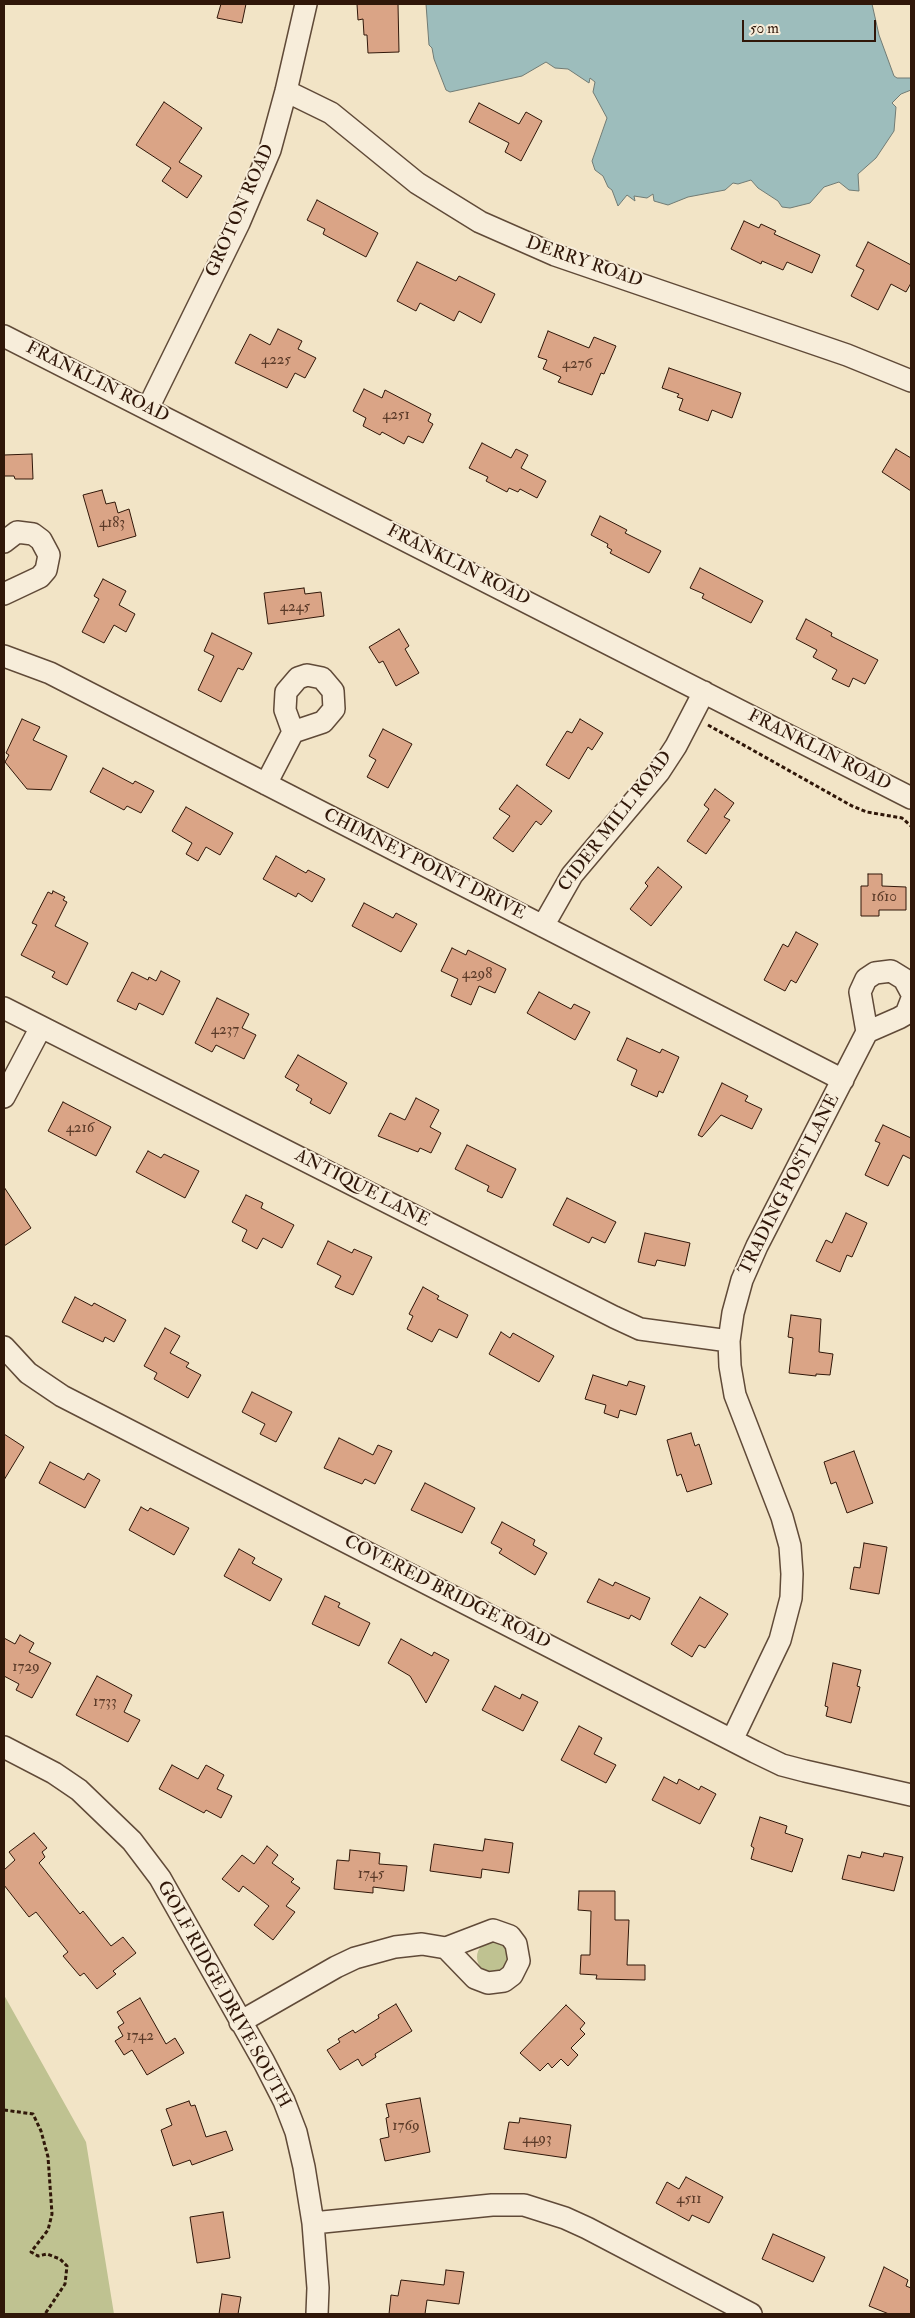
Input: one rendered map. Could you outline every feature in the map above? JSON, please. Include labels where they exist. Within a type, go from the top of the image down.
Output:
[{"type":"street","name":"GROTON ROAD","points":[[148,408],[249,202],[270,150],[306,4]]},
{"type":"street","name":"DERRY ROAD","points":[[286,91],[331,113],[417,183],[480,222],[555,255],[838,352],[911,381]]},
{"type":"street","name":"FRANKLIN ROAD","points":[[4,336],[911,798]]},
{"type":"street","points":[[4,542],[17,532],[26,532],[41,540],[49,555],[46,570],[40,577],[4,594],[4,587]]},
{"type":"street","name":"CHIMNEY POINT DRIVE","points":[[4,656],[50,673],[843,1080]]},
{"type":"street","name":"CIDER MILL ROAD","points":[[543,926],[572,875],[660,772],[704,692]]},
{"type":"street","points":[[266,784],[292,732]]},
{"type":"street","points":[[911,992],[904,979],[891,971],[875,972],[866,979],[860,992],[868,1032],[906,1014],[911,1001]]},
{"type":"street","name":"ANTIQUE LANE","points":[[4,1008],[614,1317],[640,1328],[729,1340]]},
{"type":"street","points":[[4,1098],[41,1027]]},
{"type":"street","name":"TRADING POST LANE","points":[[732,1740],[753,1700],[780,1640],[791,1598],[792,1574],[790,1546],[782,1517],[735,1395],[730,1366],[729,1340],[742,1280],[868,1032]]},
{"type":"street","name":"COVERED BRIDGE ROAD","points":[[4,1347],[28,1373],[62,1396],[732,1740],[782,1764],[911,1795]]},
{"type":"street","name":"GOLF RIDGE DRIVE SOUTH","points":[[4,1747],[54,1773],[79,1790],[132,1841],[160,1878],[284,2101],[296,2132],[313,2223],[318,2288],[316,2314]]},
{"type":"street","points":[[240,2022],[320,1975],[355,1958],[406,1945],[422,1944],[446,1948]]},
{"type":"street","points":[[313,2223],[492,2204],[524,2206],[565,2218],[587,2228],[751,2314]]},
{"type":"path","points":[[706,724],[852,806],[867,812],[902,818],[911,826]]},
{"type":"path","points":[[4,2110],[32,2114],[42,2132],[48,2157],[52,2214],[48,2230],[31,2252],[38,2256],[47,2254],[60,2259],[67,2266],[65,2284],[46,2314]]},
{"type":"green space","points":[[493,1941],[499,1942],[504,1946],[508,1951],[508,1963],[504,1968],[499,1972],[493,1973],[487,1972],[482,1968],[478,1963],[477,1957],[478,1951],[482,1946],[487,1942]]},
{"type":"green space","points":[[4,1995],[86,2142],[114,2314],[4,2314]]},
{"type":"water","points":[[426,4],[872,4],[879,35],[894,76],[897,78],[911,78],[911,90],[901,94],[892,103],[896,107],[894,131],[876,158],[858,174],[859,191],[849,190],[839,182],[824,187],[810,203],[790,208],[782,207],[778,201],[758,188],[751,180],[738,184],[733,183],[725,190],[688,197],[668,205],[654,201],[653,194],[647,198],[634,196],[635,201],[627,195],[618,206],[612,190],[608,187],[603,176],[595,170],[592,161],[607,118],[593,92],[595,82],[590,78],[589,83],[568,69],[555,68],[546,62],[522,76],[450,92],[446,90],[434,59],[432,48],[429,45]]},
{"type":"building","points":[[221,4],[246,4],[242,23],[217,18]]},
{"type":"building","points":[[357,4],[398,4],[399,52],[368,53],[367,35],[364,35],[363,19],[358,20]]},
{"type":"building","points":[[164,102],[202,128],[179,162],[202,176],[187,198],[162,181],[171,168],[136,145]]},
{"type":"building","points":[[479,103],[519,124],[526,112],[542,121],[521,161],[505,152],[509,143],[469,122]]},
{"type":"building","points":[[317,200],[378,233],[366,257],[323,234],[325,229],[307,220]]},
{"type":"building","points":[[744,221],[759,228],[761,224],[776,231],[774,234],[820,255],[812,273],[787,262],[783,270],[762,261],[761,264],[731,249]]},
{"type":"building","points":[[868,242],[911,265],[911,283],[906,292],[891,284],[878,310],[851,296],[864,270],[856,266]]},
{"type":"building","points":[[417,262],[456,281],[459,276],[495,294],[481,323],[459,311],[454,321],[420,303],[416,311],[397,301]]},
{"type":"building","points":[[278,329],[302,341],[298,349],[316,358],[305,378],[295,373],[287,388],[235,363],[250,334],[270,345]]},
{"type":"building","points":[[548,331],[589,348],[594,337],[616,346],[604,374],[601,373],[592,395],[558,382],[561,377],[543,369],[547,360],[538,357]]},
{"type":"building","points":[[669,368],[741,393],[732,418],[712,410],[708,421],[679,410],[683,399],[677,397],[679,394],[662,388]]},
{"type":"building","points":[[364,389],[382,398],[385,390],[431,414],[428,421],[433,424],[423,443],[408,436],[404,444],[382,432],[380,435],[363,426],[366,418],[353,411]]},
{"type":"building","points":[[482,443],[511,458],[516,449],[528,455],[521,468],[546,481],[537,498],[520,489],[518,492],[509,488],[507,492],[486,481],[488,477],[469,468]]},
{"type":"building","points":[[896,449],[911,458],[911,491],[882,472]]},
{"type":"building","points":[[32,454],[33,479],[15,479],[14,476],[4,476],[4,455]]},
{"type":"building","points":[[102,490],[106,504],[115,502],[118,513],[129,509],[136,536],[98,547],[83,495]]},
{"type":"building","points":[[600,516],[627,530],[625,533],[661,551],[649,573],[610,553],[612,550],[607,547],[608,544],[591,535]]},
{"type":"building","points":[[700,568],[763,601],[751,623],[702,598],[704,594],[690,588]]},
{"type":"building","points":[[103,579],[126,591],[119,605],[135,614],[126,632],[114,625],[104,643],[82,632],[99,599],[94,596]]},
{"type":"building","points":[[304,588],[305,594],[321,592],[324,616],[268,624],[264,593]]},
{"type":"building","points":[[806,619],[832,633],[831,636],[878,660],[865,684],[853,678],[849,687],[832,679],[837,670],[813,657],[817,650],[796,639]]},
{"type":"building","points":[[399,629],[409,646],[405,649],[419,673],[396,686],[383,661],[379,663],[369,647]]},
{"type":"building","points":[[212,633],[252,653],[243,670],[238,668],[221,702],[198,690],[214,656],[204,651]]},
{"type":"building","points":[[22,719],[40,727],[33,740],[67,756],[51,790],[27,789],[5,762],[9,755],[6,753]]},
{"type":"building","points":[[580,719],[603,733],[592,750],[588,747],[569,779],[546,765],[567,731],[572,733]]},
{"type":"building","points":[[383,729],[412,744],[388,788],[367,777],[376,760],[369,756]]},
{"type":"building","points":[[103,768],[133,784],[135,781],[154,791],[141,813],[127,806],[124,810],[90,792]]},
{"type":"building","points":[[517,785],[552,811],[541,825],[536,821],[513,852],[493,838],[510,816],[499,809]]},
{"type":"building","points":[[715,789],[734,803],[724,817],[730,820],[706,854],[687,841],[709,809],[704,805]]},
{"type":"building","points":[[186,807],[233,833],[220,855],[206,847],[198,861],[186,854],[192,843],[172,831]]},
{"type":"building","points":[[276,856],[306,873],[308,870],[325,879],[312,902],[298,893],[296,897],[263,879]]},
{"type":"building","points":[[658,867],[682,887],[651,926],[630,909],[648,886],[645,883]]},
{"type":"building","points":[[868,874],[882,874],[882,886],[906,887],[906,910],[879,910],[879,916],[861,916],[861,886],[868,886]]},
{"type":"building","points":[[53,891],[65,897],[63,900],[67,902],[55,926],[88,943],[67,985],[52,977],[55,972],[21,955],[37,925],[32,923],[48,892],[52,894]]},
{"type":"building","points":[[364,903],[393,918],[396,913],[417,924],[401,952],[352,926]]},
{"type":"building","points":[[796,932],[818,944],[796,983],[791,980],[785,991],[764,980],[783,944],[788,947]]},
{"type":"building","points":[[452,948],[466,955],[468,950],[506,969],[495,993],[479,986],[471,1005],[451,996],[458,979],[441,971]]},
{"type":"building","points":[[161,971],[180,981],[163,1015],[139,1003],[136,1010],[117,1001],[132,972],[148,980],[149,977],[156,981]]},
{"type":"building","points":[[539,992],[571,1009],[574,1004],[590,1012],[575,1040],[527,1013]]},
{"type":"building","points":[[217,998],[249,1014],[242,1028],[256,1035],[244,1059],[216,1045],[212,1052],[195,1043]]},
{"type":"building","points":[[627,1038],[660,1053],[662,1049],[679,1057],[663,1093],[659,1091],[657,1097],[631,1085],[637,1070],[617,1060]]},
{"type":"building","points":[[298,1055],[347,1083],[330,1114],[310,1103],[312,1099],[296,1090],[299,1085],[285,1077]]},
{"type":"building","points":[[722,1083],[748,1096],[745,1101],[762,1109],[752,1129],[721,1115],[702,1137],[698,1135]]},
{"type":"building","points":[[416,1098],[439,1110],[430,1127],[441,1133],[431,1153],[420,1148],[418,1152],[378,1136],[390,1113],[405,1120]]},
{"type":"building","points":[[63,1102],[111,1127],[96,1156],[48,1131]]},
{"type":"building","points":[[883,1125],[911,1138],[911,1159],[903,1155],[888,1186],[865,1175],[880,1143],[875,1141]]},
{"type":"building","points":[[467,1145],[516,1169],[502,1198],[487,1191],[489,1186],[455,1169]]},
{"type":"building","points":[[148,1151],[161,1158],[164,1154],[199,1171],[185,1198],[136,1172]]},
{"type":"building","points":[[4,1187],[31,1228],[4,1246]]},
{"type":"building","points":[[246,1195],[263,1203],[261,1208],[294,1225],[282,1248],[263,1238],[257,1249],[242,1241],[247,1230],[232,1222]]},
{"type":"building","points":[[567,1198],[616,1222],[605,1243],[592,1237],[589,1243],[553,1225]]},
{"type":"building","points":[[846,1213],[867,1223],[852,1257],[847,1255],[840,1272],[816,1261],[826,1240],[832,1243]]},
{"type":"building","points":[[645,1233],[690,1243],[685,1266],[657,1260],[655,1266],[638,1262]]},
{"type":"building","points":[[328,1241],[352,1253],[354,1249],[372,1257],[353,1295],[335,1287],[341,1276],[317,1264]]},
{"type":"building","points":[[423,1287],[439,1296],[437,1299],[468,1315],[457,1338],[439,1329],[432,1342],[407,1329],[413,1316],[409,1314]]},
{"type":"building","points":[[75,1297],[92,1306],[94,1303],[126,1320],[114,1342],[105,1337],[103,1342],[62,1322]]},
{"type":"building","points":[[791,1315],[821,1319],[819,1352],[833,1354],[830,1375],[816,1374],[816,1376],[789,1373],[793,1338],[788,1337]]},
{"type":"building","points":[[165,1328],[180,1336],[170,1353],[189,1363],[186,1367],[201,1375],[188,1398],[154,1379],[157,1373],[144,1366]]},
{"type":"building","points":[[501,1332],[510,1338],[513,1333],[554,1356],[539,1382],[489,1354]]},
{"type":"building","points":[[593,1375],[627,1386],[629,1381],[645,1386],[636,1415],[620,1410],[618,1418],[604,1413],[606,1405],[585,1399]]},
{"type":"building","points":[[252,1392],[292,1412],[276,1442],[260,1434],[265,1424],[242,1412]]},
{"type":"building","points":[[691,1433],[695,1446],[699,1444],[712,1484],[687,1492],[681,1474],[677,1476],[667,1440]]},
{"type":"building","points":[[4,1434],[24,1447],[4,1480]]},
{"type":"building","points":[[339,1438],[373,1455],[378,1445],[392,1451],[375,1484],[365,1479],[362,1484],[324,1468]]},
{"type":"building","points":[[854,1451],[873,1503],[847,1513],[836,1482],[831,1484],[824,1462]]},
{"type":"building","points":[[50,1462],[84,1480],[88,1473],[100,1480],[85,1508],[39,1483]]},
{"type":"building","points":[[425,1483],[475,1508],[462,1533],[411,1510]]},
{"type":"building","points":[[141,1507],[148,1511],[150,1508],[189,1528],[174,1555],[129,1530]]},
{"type":"building","points":[[502,1522],[535,1540],[533,1545],[547,1553],[535,1575],[499,1553],[502,1549],[491,1543]]},
{"type":"building","points":[[864,1543],[887,1547],[879,1594],[850,1589],[854,1567],[860,1568]]},
{"type":"building","points":[[239,1549],[255,1558],[252,1563],[282,1579],[270,1601],[224,1576]]},
{"type":"building","points":[[599,1579],[613,1586],[615,1582],[650,1598],[640,1620],[631,1615],[629,1619],[587,1602]]},
{"type":"building","points":[[325,1596],[340,1603],[338,1607],[370,1623],[359,1646],[312,1624]]},
{"type":"building","points":[[700,1597],[728,1614],[705,1648],[699,1645],[692,1657],[671,1644]]},
{"type":"building","points":[[20,1635],[34,1643],[29,1652],[51,1663],[32,1698],[16,1690],[19,1684],[4,1676],[4,1638],[15,1644]]},
{"type":"building","points":[[401,1639],[432,1656],[434,1652],[449,1660],[426,1703],[410,1676],[388,1663]]},
{"type":"building","points":[[833,1663],[861,1670],[857,1686],[860,1687],[851,1723],[826,1716],[828,1707],[825,1706]]},
{"type":"building","points":[[97,1676],[132,1695],[124,1712],[140,1720],[128,1742],[76,1715]]},
{"type":"building","points":[[495,1686],[520,1699],[522,1694],[538,1702],[523,1731],[482,1710]]},
{"type":"building","points":[[579,1726],[602,1738],[594,1754],[616,1765],[606,1783],[561,1760]]},
{"type":"building","points":[[172,1765],[198,1779],[206,1765],[224,1775],[217,1789],[232,1796],[221,1818],[206,1810],[204,1813],[159,1789]]},
{"type":"building","points":[[664,1777],[677,1784],[679,1779],[699,1790],[701,1786],[716,1794],[700,1824],[652,1800]]},
{"type":"building","points":[[760,1817],[787,1826],[785,1833],[803,1839],[792,1872],[751,1859],[754,1848],[751,1846]]},
{"type":"building","points":[[34,1833],[47,1848],[42,1852],[45,1857],[39,1863],[80,1914],[83,1911],[111,1946],[123,1937],[136,1953],[113,1971],[116,1974],[97,1989],[84,1973],[80,1976],[63,1956],[68,1952],[36,1912],[29,1917],[4,1885],[4,1870],[15,1860],[9,1852]]},
{"type":"building","points":[[485,1839],[513,1843],[509,1873],[482,1869],[481,1878],[430,1871],[434,1844],[483,1851]]},
{"type":"building","points":[[267,1846],[278,1855],[272,1863],[294,1879],[291,1882],[300,1888],[286,1906],[295,1912],[273,1940],[254,1925],[269,1906],[243,1886],[239,1892],[222,1879],[242,1855],[254,1864]]},
{"type":"building","points":[[350,1850],[380,1853],[379,1864],[407,1866],[404,1891],[373,1887],[373,1893],[334,1889],[337,1860],[349,1861]]},
{"type":"building","points":[[862,1852],[883,1857],[884,1853],[903,1857],[894,1891],[842,1879],[848,1855],[860,1858]]},
{"type":"building","points":[[579,1891],[615,1891],[615,1920],[629,1920],[627,1965],[645,1965],[645,1980],[596,1979],[597,1975],[580,1974],[581,1955],[590,1955],[591,1911],[578,1910]]},
{"type":"building","points":[[140,1998],[166,2044],[175,2038],[184,2053],[147,2075],[132,2050],[124,2055],[115,2041],[123,2036],[118,2027],[124,2023],[117,2012]]},
{"type":"building","points":[[396,2004],[412,2031],[375,2054],[376,2057],[362,2066],[358,2059],[340,2070],[327,2050],[340,2042],[338,2039],[353,2030],[355,2033],[379,2018],[378,2015]]},
{"type":"building","points":[[566,2005],[585,2023],[580,2029],[585,2034],[571,2048],[578,2055],[568,2066],[561,2059],[552,2068],[548,2063],[540,2071],[520,2053]]},
{"type":"building","points":[[420,2098],[430,2152],[385,2161],[380,2139],[389,2137],[386,2118],[389,2117],[386,2104]]},
{"type":"building","points":[[189,2101],[191,2106],[195,2105],[206,2137],[226,2131],[233,2150],[192,2165],[190,2160],[173,2166],[161,2130],[172,2125],[166,2109]]},
{"type":"building","points":[[520,2118],[571,2125],[566,2158],[504,2149],[509,2122],[519,2123]]},
{"type":"building","points":[[686,2177],[723,2197],[709,2223],[692,2215],[689,2221],[656,2203],[667,2182],[679,2189]]},
{"type":"building","points":[[223,2212],[230,2258],[197,2263],[190,2217]]},
{"type":"building","points":[[773,2234],[825,2257],[813,2282],[762,2259]]},
{"type":"building","points":[[884,2267],[908,2280],[906,2286],[911,2288],[911,2314],[889,2314],[869,2306]]},
{"type":"building","points":[[446,2270],[464,2272],[459,2304],[427,2300],[425,2314],[389,2314],[391,2295],[398,2296],[401,2280],[444,2285]]},
{"type":"building","points":[[222,2294],[241,2297],[238,2314],[219,2314]]}]
